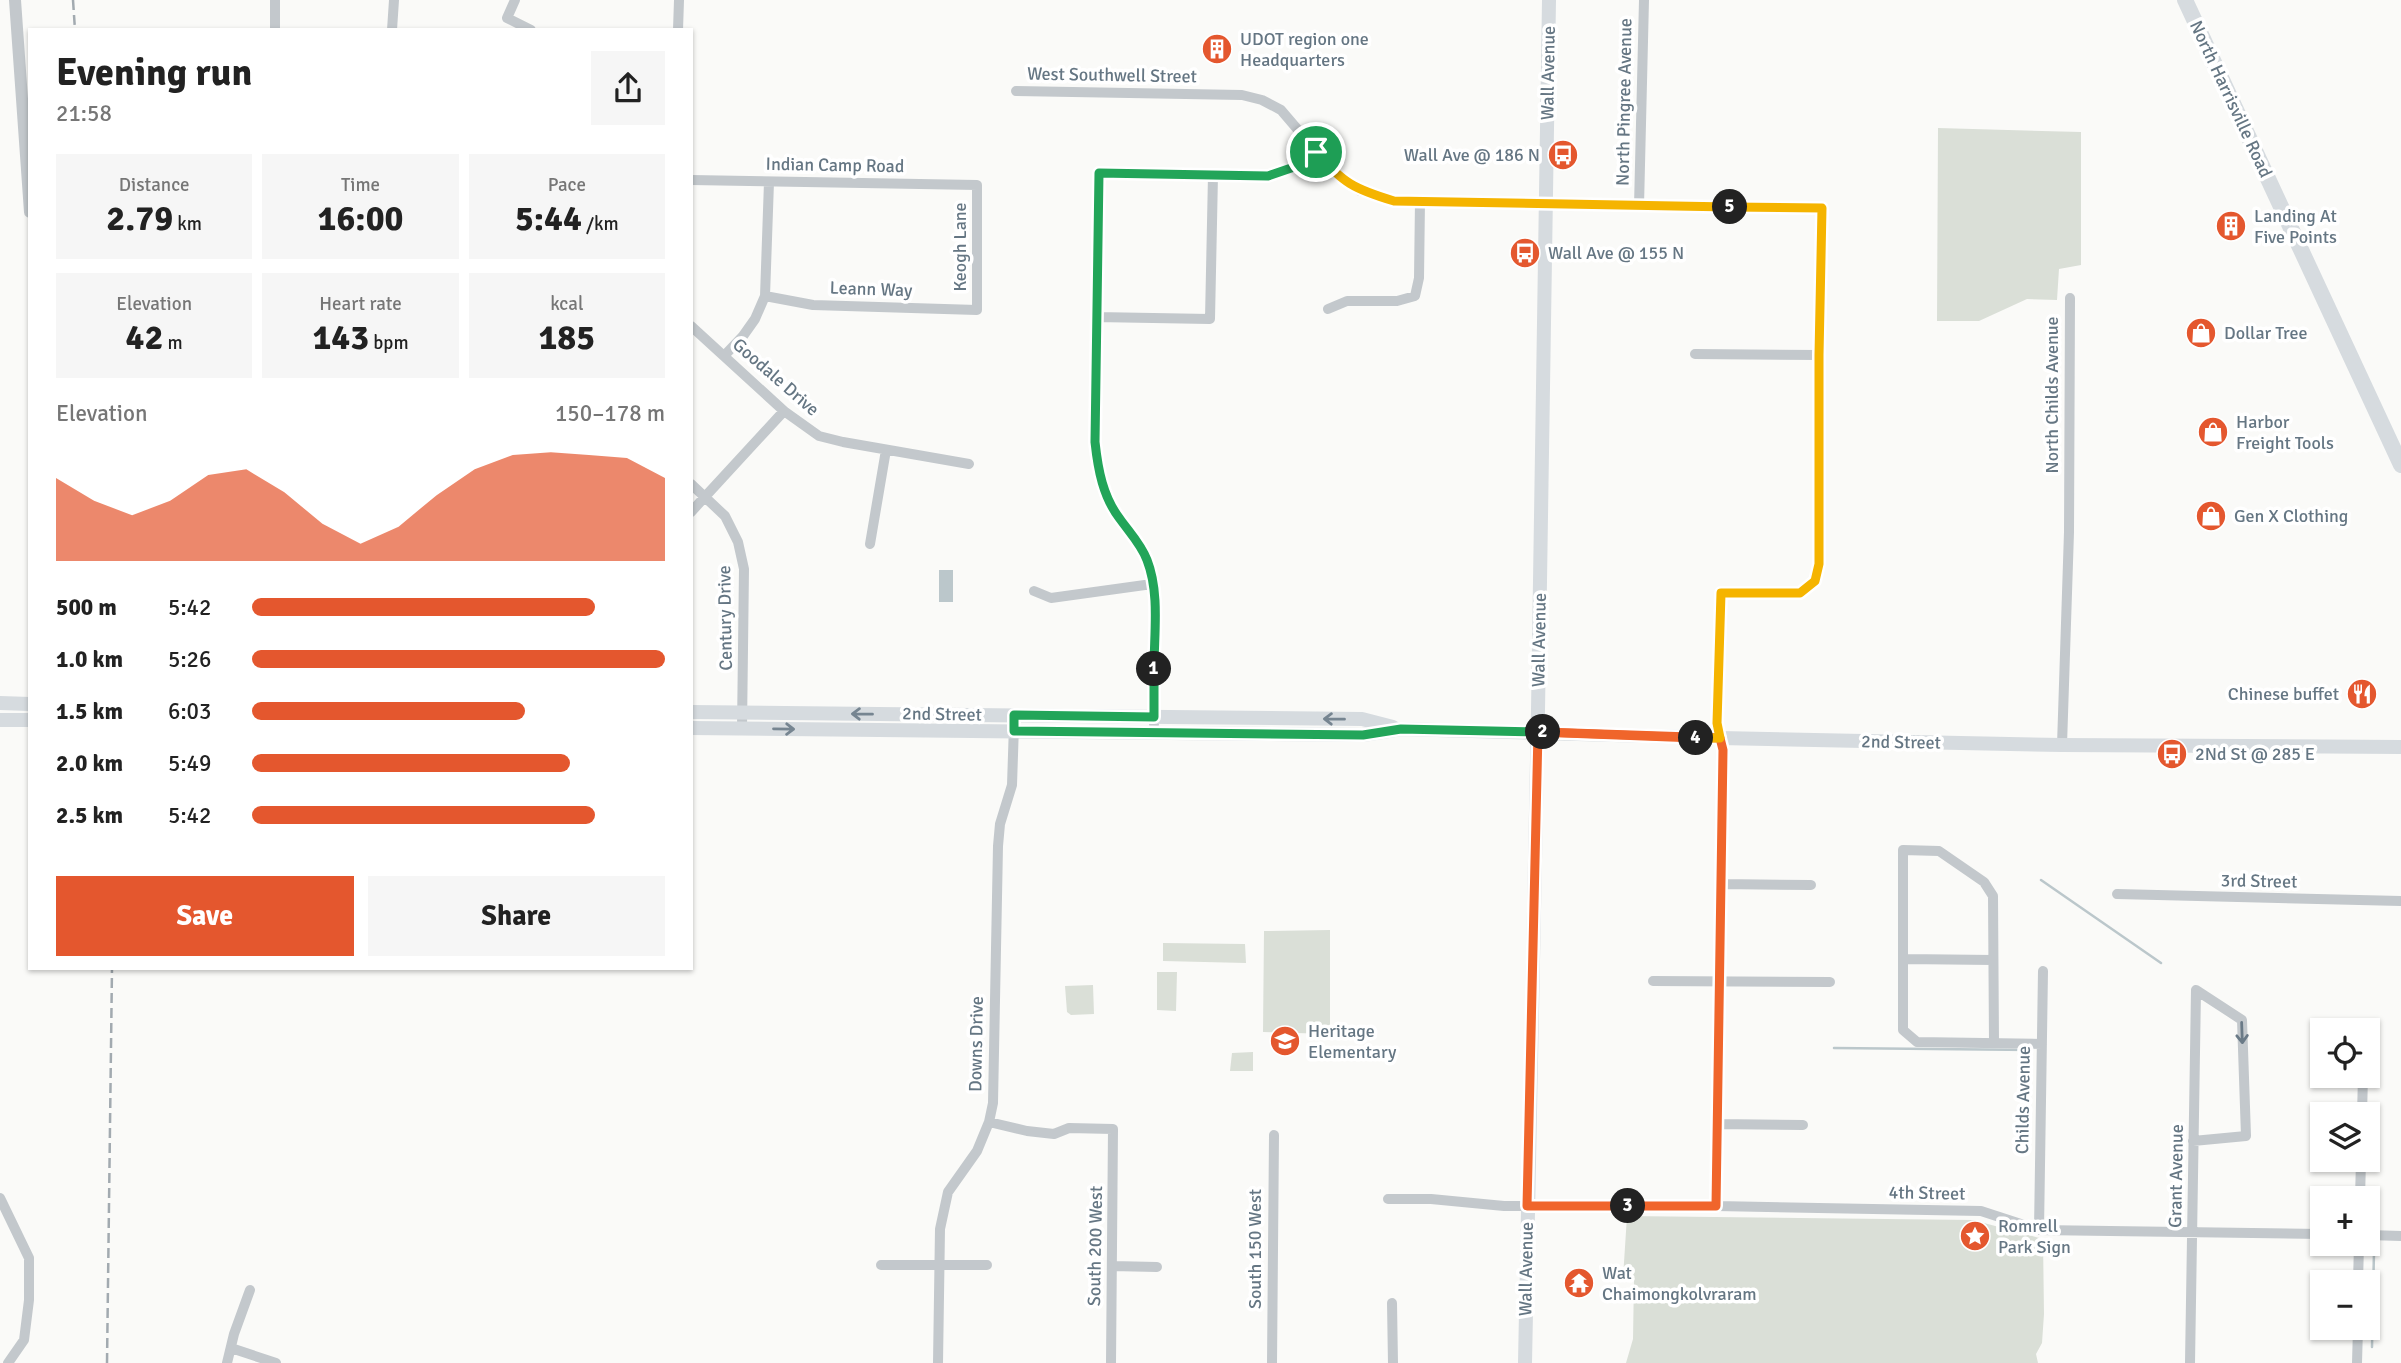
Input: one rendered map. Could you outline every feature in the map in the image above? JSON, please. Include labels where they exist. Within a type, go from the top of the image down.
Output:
[{"type":"main road","name":"Wall Avenue","points":[[1525,1363],[1549,0]]},
{"type":"main road","name":"North Harrisville Road","points":[[2185,0],[2401,465]]},
{"type":"main road","points":[[0,703],[28,704]]},
{"type":"main road","name":"2nd Street","points":[[693,712],[1362,719],[1401,729]]},
{"type":"main road","points":[[0,720],[28,720]]},
{"type":"main road","name":"2nd Street","points":[[693,727],[1363,735],[1401,729],[2062,745],[2401,747]]},
{"type":"street","points":[[16,0],[28,182]]},
{"type":"street","points":[[275,0],[275,28]]},
{"type":"street","points":[[392,28],[394,0]]},
{"type":"street","points":[[515,0],[507,18],[527,28]]},
{"type":"street","points":[[678,28],[679,0]]},
{"type":"street","name":"North Pingree Avenue","points":[[1639,206],[1644,0]]},
{"type":"street","name":"West Southwell Street","points":[[1016,91],[1242,95],[1262,100],[1281,110],[1334,172],[1360,191],[1394,201],[1822,208],[1819,355]]},
{"type":"street","points":[[1154,733],[1155,602],[1148,562],[1137,540],[1110,502],[1098,469],[1095,442],[1099,173],[1268,176],[1297,166],[1316,152]]},
{"type":"street","points":[[1097,317],[1210,319],[1213,175]]},
{"type":"street","name":"Indian Camp Road","points":[[693,180],[978,185]]},
{"type":"street","points":[[724,356],[755,319],[765,296],[769,182]]},
{"type":"street","name":"Keogh Lane","points":[[977,310],[978,185]]},
{"type":"street","points":[[1328,309],[1347,301],[1397,301],[1415,296],[1419,278],[1420,201]]},
{"type":"street","name":"Leann Way","points":[[765,296],[813,305],[977,310]]},
{"type":"street","name":"North Childs Avenue","points":[[2062,745],[2069,493],[2070,298]]},
{"type":"street","name":"Goodale Drive","points":[[693,328],[784,411],[819,436],[969,464]]},
{"type":"street","points":[[1695,354],[1819,355],[1819,564],[1815,581],[1800,593],[1721,593],[1717,723],[1723,750],[1716,1206]]},
{"type":"street","points":[[693,510],[784,411]]},
{"type":"street","points":[[870,544],[886,450]]},
{"type":"street","name":"Century Drive","points":[[693,486],[724,516],[738,542],[744,569],[743,728]]},
{"type":"street","points":[[1034,591],[1051,598],[1152,584]]},
{"type":"street","name":"Downs Drive","points":[[938,1363],[940,1229],[948,1192],[977,1151],[989,1122],[993,1103],[998,846],[1000,824],[1012,785],[1014,715]]},
{"type":"street","points":[[1994,1042],[1993,896],[1984,882],[1939,851],[1903,850],[1903,1030],[1917,1042],[2042,1044]]},
{"type":"street","points":[[1721,884],[1811,885]]},
{"type":"street","name":"3rd Street","points":[[2117,894],[2401,901]]},
{"type":"street","points":[[1904,959],[1993,960]]},
{"type":"street","name":"Childs Avenue","points":[[2039,1230],[2043,971]]},
{"type":"street","points":[[1653,981],[1830,982]]},
{"type":"street","name":"Grant Avenue","points":[[2190,1363],[2193,1141],[2196,990],[2242,1020],[2246,1136],[2193,1141]]},
{"type":"street","name":"South 200 West","points":[[989,1122],[1027,1132],[1054,1134],[1069,1128],[1113,1129],[1111,1363]]},
{"type":"street","points":[[1716,1124],[1803,1125]]},
{"type":"street","name":"South 150 West","points":[[1272,1363],[1274,1135]]},
{"type":"street","points":[[0,1198],[29,1258],[29,1300],[24,1340],[8,1363]]},
{"type":"street","name":"4th Street","points":[[1388,1199],[1431,1199],[1527,1206],[1981,1211],[2039,1230],[2310,1234]]},
{"type":"street","points":[[2380,1235],[2401,1236]]},
{"type":"street","points":[[881,1265],[988,1265]]},
{"type":"street","points":[[1112,1266],[1157,1267]]},
{"type":"street","points":[[227,1363],[250,1290]]},
{"type":"street","points":[[1392,1303],[1393,1363]]},
{"type":"street","points":[[2357,1363],[2358,1340]]},
{"type":"street","points":[[231,1348],[276,1363]]},
{"type":"shaded area","points":[[1938,128],[2081,132],[2081,265],[2059,269],[2057,300],[2027,299],[1979,321],[1937,321]]},
{"type":"shaded area","points":[[939,570],[953,570],[953,602],[939,602]]},
{"type":"shaded area","points":[[1330,930],[1330,1034],[1263,1032],[1264,931]]},
{"type":"shaded area","points":[[1163,943],[1245,944],[1246,963],[1163,961]]},
{"type":"shaded area","points":[[1157,972],[1177,972],[1176,1011],[1157,1010]]},
{"type":"shaded area","points":[[1093,985],[1094,1014],[1071,1015],[1067,1012],[1065,986]]},
{"type":"shaded area","points":[[1253,1052],[1253,1071],[1230,1071],[1232,1053]]},
{"type":"shaded area","points":[[1627,1216],[1973,1220],[2043,1239],[2044,1314],[2042,1343],[2036,1354],[2038,1363],[1626,1363],[1633,1339],[1634,1279],[1623,1278]]},
{"type":"waterway","points":[[2041,880],[2161,963]]},
{"type":"waterway","points":[[1834,1048],[2032,1050]]},
{"type":"waterway","points":[[2372,1347],[2374,1256]]},
{"type":"railway","points":[[73,0],[75,28]]},
{"type":"railway","points":[[107,1363],[112,970]]},
{"type":"place","name":"UDOT region one Headquarters","points":[[1217,49]]},
{"type":"place","name":"Wall Ave @ 186 N","points":[[1563,155]]},
{"type":"place","name":"Landing At Five Points","points":[[2231,226]]},
{"type":"place","name":"Wall Ave @ 155 N","points":[[1525,253]]},
{"type":"place","name":"Dollar Tree","points":[[2201,333]]},
{"type":"place","name":"Harbor Freight Tools","points":[[2213,432]]},
{"type":"place","name":"Gen X Clothing","points":[[2211,516]]},
{"type":"place","name":"Chinese buffet","points":[[2362,694]]},
{"type":"place","name":"2Nd St @ 285 E","points":[[2172,754]]},
{"type":"place","name":"Heritage Elementary","points":[[1285,1041]]},
{"type":"place","name":"Romrell Park Sign","points":[[1975,1236]]},
{"type":"place","name":"Wat Chaimongkolvraram","points":[[1579,1283]]},
{"type":"route","points":[[1316,152],[1297,166],[1268,176],[1099,173],[1095,442],[1098,469],[1105,494],[1119,518],[1137,540],[1148,562],[1155,602],[1154,717],[1014,715],[1014,731],[1363,735],[1401,729],[1515,731],[1720,738],[1723,750],[1716,1206],[1527,1206],[1538,732],[1720,738],[1717,723],[1721,593],[1800,593],[1815,581],[1819,564],[1822,208],[1394,201],[1360,191],[1334,172],[1316,152]]}]
